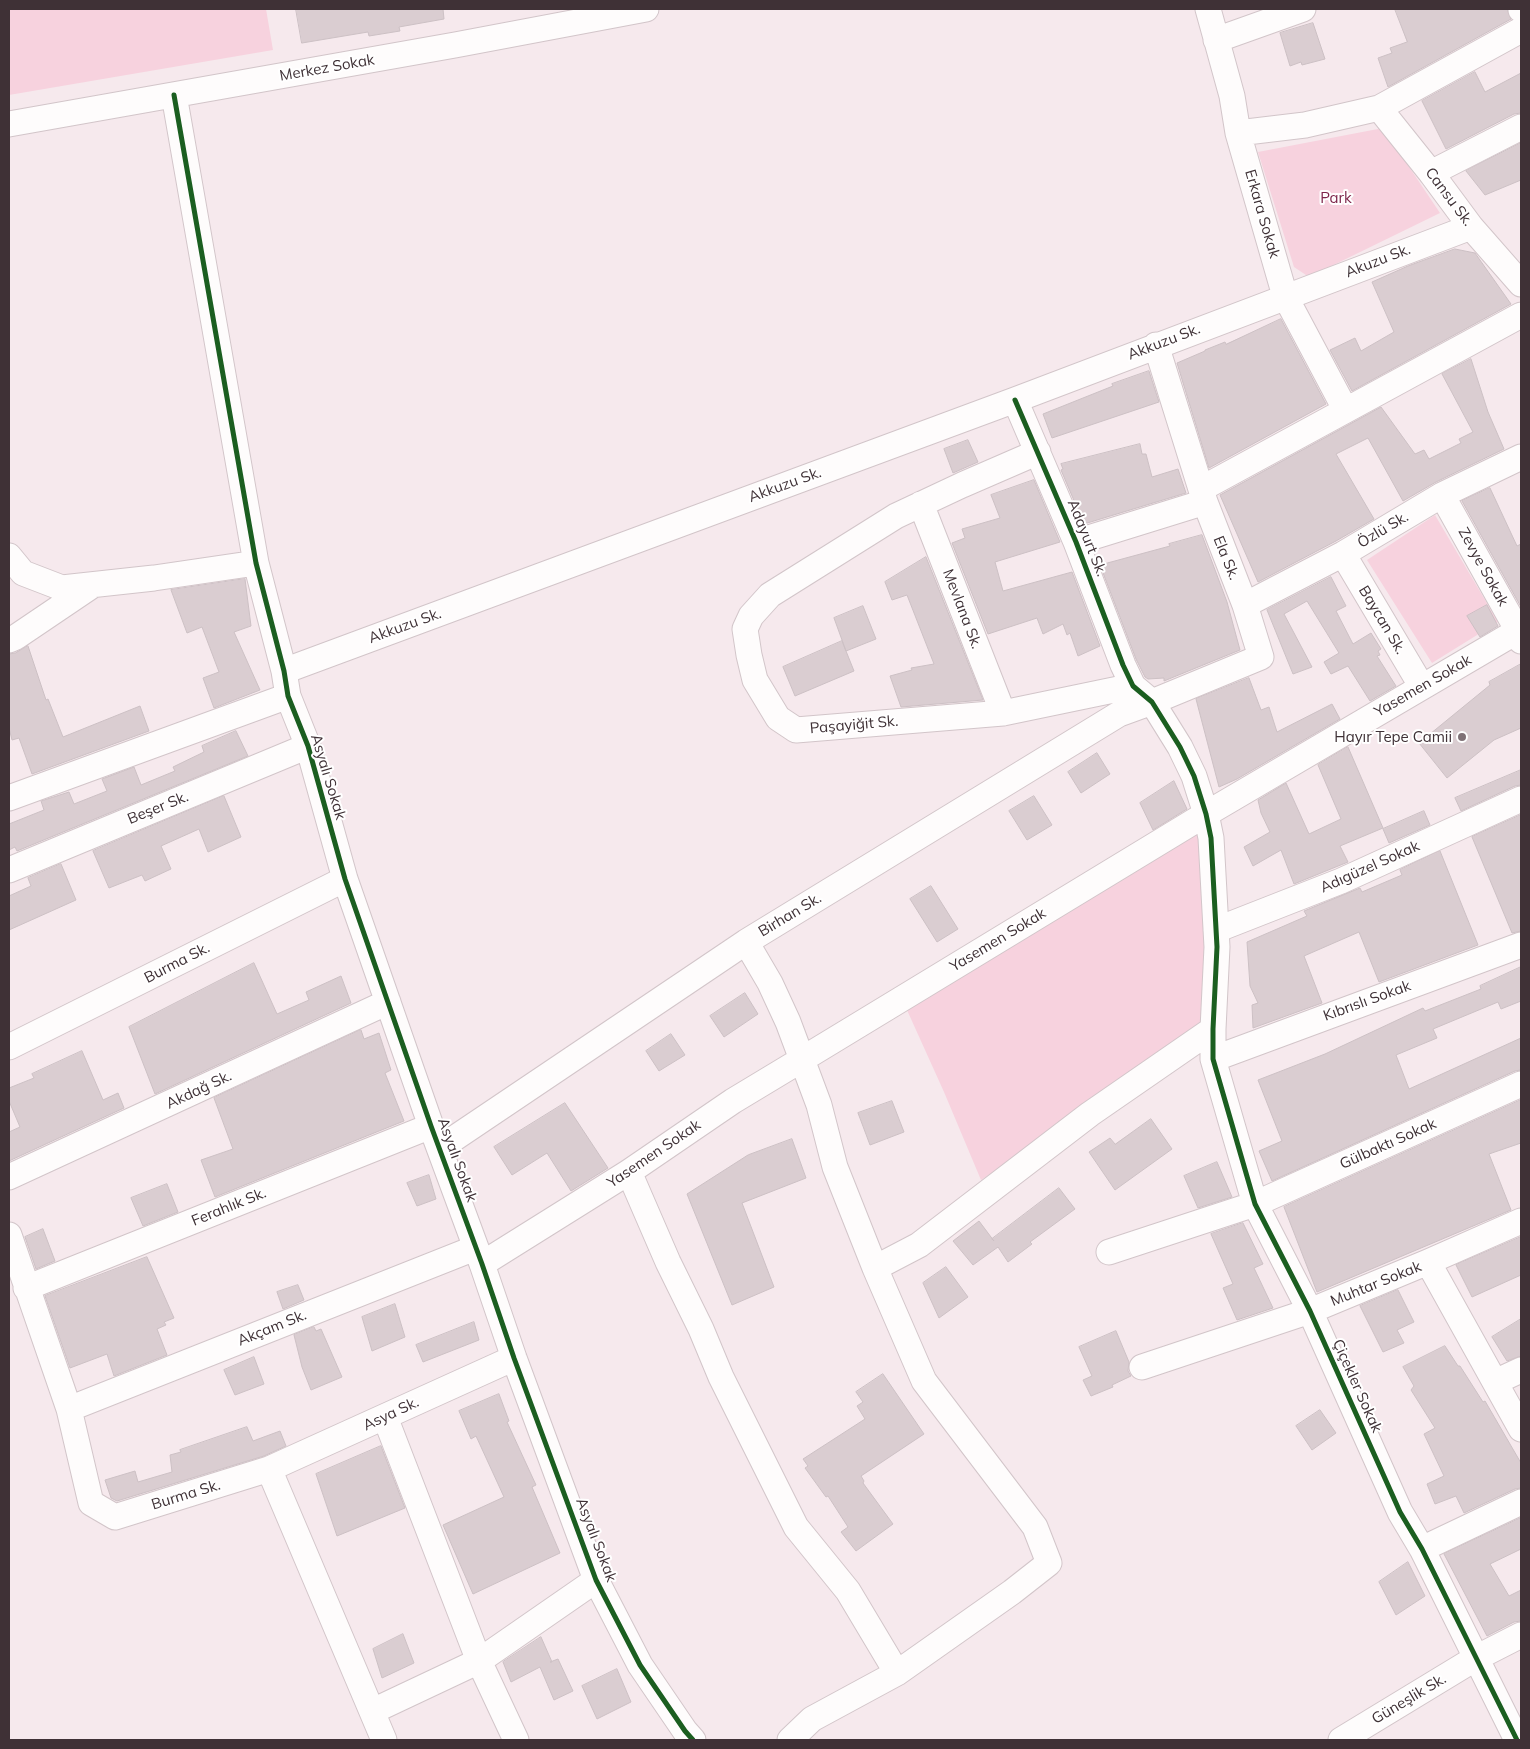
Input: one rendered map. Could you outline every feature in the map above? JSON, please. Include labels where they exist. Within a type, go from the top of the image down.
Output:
[{"type":"street","name":"Merkez Sokak","points":[[9,124],[646,9]]},
{"type":"street","name":"Erkara Sokak","points":[[1208,9],[1232,96],[1238,133],[1285,296],[1345,409]]},
{"type":"street","points":[[1216,40],[1303,9]]},
{"type":"street","points":[[1238,133],[1305,125],[1379,108],[1521,30]]},
{"type":"street","name":"Asyalı Sokak","points":[[174,95],[256,563],[284,671],[288,696],[308,746],[345,879],[514,1358],[596,1580],[640,1665],[693,1740]]},
{"type":"street","name":"Cansu Sk.","points":[[1379,108],[1471,227],[1521,284]]},
{"type":"street","points":[[1431,173],[1521,127]]},
{"type":"street","name":"Akuzu Sk.","points":[[1285,296],[1471,227]]},
{"type":"street","name":"Akkuzu Sk.","points":[[284,671],[1015,400],[1285,296]]},
{"type":"street","points":[[1076,542],[1203,495],[1345,409],[1521,315]]},
{"type":"street","name":"Ela Sk.","points":[[1152,702],[1261,657],[1245,605],[1203,495],[1156,345]]},
{"type":"street","name":"Adayurt Sk.","points":[[1015,400],[1076,542],[1123,665],[1133,686]]},
{"type":"street","name":"Paşayiğit Sk.","points":[[1038,452],[962,484],[896,516],[770,594],[751,616],[745,629],[755,680],[778,718],[796,730],[1003,713],[1133,686]]},
{"type":"street","name":"Özlü Sk.","points":[[1245,605],[1343,554],[1442,495],[1521,457]]},
{"type":"street","name":"Zevye Sokak","points":[[1442,495],[1520,634]]},
{"type":"street","name":"Mevlana Sk.","points":[[921,504],[1003,713]]},
{"type":"street","name":"Baycan Sk.","points":[[1343,554],[1422,687]]},
{"type":"street","points":[[9,556],[23,573],[62,588],[154,578],[256,563]]},
{"type":"street","points":[[9,640],[92,585]]},
{"type":"street","name":"Yasemen Sokak","points":[[479,1256],[629,1172],[733,1101],[1206,814],[1422,687],[1520,634]]},
{"type":"street","name":"Çiçekler Sokak","points":[[1133,686],[1152,702],[1180,748],[1194,776],[1206,814],[1211,838],[1217,946],[1212,1029],[1213,1059],[1255,1204],[1310,1311],[1400,1512],[1422,1549],[1476,1658],[1518,1735]]},
{"type":"street","points":[[9,798],[288,696]]},
{"type":"street","name":"Birhan Sk.","points":[[435,1137],[746,942],[1119,714],[1152,702]]},
{"type":"street","name":"Beşer Sk.","points":[[9,870],[308,746]]},
{"type":"street","name":"Adıgüzel Sokak","points":[[1216,930],[1341,881],[1521,799]]},
{"type":"street","name":"Burma Sk.","points":[[9,1047],[345,879]]},
{"type":"street","points":[[746,942],[770,983],[788,1022],[819,1105],[835,1167],[875,1268],[924,1381],[1035,1527],[1049,1563],[1012,1592],[897,1673],[812,1719],[790,1740]]},
{"type":"street","name":"Kıbrıslı Sokak","points":[[1213,1059],[1521,945]]},
{"type":"street","name":"Akdağ Sk.","points":[[9,1177],[388,1002]]},
{"type":"street","points":[[875,1268],[919,1245],[1090,1114],[1212,1029]]},
{"type":"street","name":"Gülbaktı Sokak","points":[[1110,1252],[1255,1204],[1521,1084]]},
{"type":"street","name":"Ferahlık Sk.","points":[[26,1288],[435,1137]]},
{"type":"street","points":[[629,1172],[668,1262],[701,1329],[721,1378],[796,1527],[848,1591],[897,1673]]},
{"type":"street","name":"Muhtar Sokak","points":[[1142,1367],[1310,1311],[1521,1221]]},
{"type":"street","name":"Burma Sk.","points":[[9,1235],[69,1409],[91,1504],[116,1517],[269,1469]]},
{"type":"street","name":"Akçam Sk.","points":[[69,1409],[479,1256]]},
{"type":"street","points":[[1428,1262],[1521,1428]]},
{"type":"street","name":"Asya Sk.","points":[[269,1469],[514,1358]]},
{"type":"street","points":[[1495,1382],[1521,1370]]},
{"type":"street","points":[[385,1417],[479,1661],[516,1740]]},
{"type":"street","points":[[269,1469],[384,1740]]},
{"type":"street","points":[[1422,1549],[1521,1502]]},
{"type":"street","points":[[373,1711],[479,1661],[596,1580]]},
{"type":"street","name":"Güneşlik Sk.","points":[[1341,1740],[1476,1658],[1521,1635]]},
{"type":"green space","points":[[9,9],[266,9],[273,50],[9,95]]},
{"type":"green space","name":"Park","points":[[1383,128],[1440,213],[1309,277],[1294,267],[1258,152]]},
{"type":"green space","points":[[1435,515],[1498,622],[1432,663],[1367,560]]},
{"type":"green space","points":[[1206,814],[1213,1029],[981,1180],[902,999]]},
{"type":"building","points":[[296,9],[443,9],[444,19],[399,27],[400,31],[369,36],[368,32],[302,43]]},
{"type":"building","points":[[1395,9],[1507,9],[1511,19],[1388,87],[1378,58],[1392,53],[1390,48],[1407,42]]},
{"type":"building","points":[[1313,23],[1325,59],[1302,65],[1301,62],[1290,66],[1280,33]]},
{"type":"building","points":[[1475,72],[1485,92],[1521,73],[1521,113],[1514,114],[1446,149],[1422,101]]},
{"type":"building","points":[[1521,143],[1521,180],[1485,195],[1466,171]]},
{"type":"building","points":[[1455,249],[1475,253],[1511,304],[1352,391],[1330,350],[1355,338],[1361,351],[1394,332],[1372,282],[1408,266]]},
{"type":"building","points":[[1281,319],[1326,404],[1209,468],[1177,363],[1225,342],[1226,344]]},
{"type":"building","points":[[1471,359],[1488,412],[1504,449],[1436,482],[1403,501],[1368,438],[1336,454],[1374,519],[1258,582],[1220,495],[1381,407],[1415,454],[1424,450],[1429,459],[1461,443],[1459,439],[1473,432],[1442,374]]},
{"type":"building","points":[[1149,371],[1159,402],[1052,438],[1043,414],[1113,386],[1112,384]]},
{"type":"building","points":[[968,440],[978,462],[953,473],[944,449]]},
{"type":"building","points":[[1140,444],[1142,454],[1146,454],[1152,477],[1178,469],[1186,493],[1084,524],[1061,470],[1063,469],[1061,464]]},
{"type":"building","points":[[1034,480],[1060,542],[995,562],[1003,591],[1072,572],[1100,646],[1078,656],[1070,633],[1067,635],[1063,624],[1043,634],[1037,618],[988,634],[952,543],[965,538],[962,529],[1000,518],[991,495]]},
{"type":"building","points":[[1490,488],[1517,546],[1521,544],[1521,607],[1462,501]]},
{"type":"building","points":[[1202,535],[1227,602],[1240,650],[1164,681],[1164,678],[1148,679],[1145,677],[1136,659],[1100,565],[1170,546],[1169,544]]},
{"type":"building","points":[[926,557],[983,700],[901,707],[890,676],[912,670],[911,668],[934,664],[907,595],[892,600],[885,582]]},
{"type":"building","points":[[1331,577],[1346,606],[1336,611],[1353,644],[1371,633],[1381,649],[1378,651],[1380,655],[1377,656],[1396,686],[1370,701],[1348,666],[1331,674],[1324,662],[1339,653],[1307,601],[1284,614],[1312,667],[1293,674],[1267,610]]},
{"type":"building","points":[[245,579],[251,626],[234,632],[260,690],[214,708],[203,678],[219,672],[202,627],[187,633],[171,590]]},
{"type":"building","points":[[1487,605],[1498,626],[1480,637],[1467,616]]},
{"type":"building","points":[[863,606],[876,639],[846,651],[834,618]]},
{"type":"building","points":[[842,641],[854,671],[795,696],[783,667]]},
{"type":"building","points":[[28,646],[46,700],[48,699],[63,737],[140,706],[149,731],[32,774],[19,738],[12,740],[9,728],[9,654]]},
{"type":"building","name":"Hayır Tepe Camii","points":[[1521,664],[1521,728],[1494,740],[1447,778],[1419,743],[1490,685],[1489,682]]},
{"type":"building","points":[[1249,678],[1261,710],[1269,707],[1277,732],[1332,704],[1340,719],[1237,779],[1219,787],[1196,699]]},
{"type":"building","points":[[236,731],[248,756],[17,851],[15,847],[9,850],[9,824],[44,810],[41,801],[69,792],[74,804],[107,791],[102,779],[134,767],[141,785],[175,771],[173,767],[204,752],[202,746]]},
{"type":"building","points":[[1348,747],[1383,828],[1340,846],[1348,862],[1294,884],[1281,850],[1253,866],[1244,847],[1270,832],[1261,813],[1258,800],[1286,783],[1309,834],[1341,819],[1318,765]]},
{"type":"building","points":[[1097,753],[1110,774],[1081,793],[1068,772]]},
{"type":"building","points":[[1521,770],[1521,785],[1461,811],[1455,798]]},
{"type":"building","points":[[1174,781],[1187,809],[1153,830],[1140,803]]},
{"type":"building","points":[[224,796],[241,837],[208,852],[199,829],[161,846],[171,869],[145,881],[142,875],[109,888],[93,851]]},
{"type":"building","points":[[1034,796],[1052,825],[1027,840],[1009,811]]},
{"type":"building","points":[[1424,811],[1430,825],[1389,843],[1383,829]]},
{"type":"building","points":[[1521,815],[1521,931],[1512,933],[1472,837]]},
{"type":"building","points":[[1440,851],[1478,945],[1379,982],[1359,932],[1304,956],[1322,1003],[1253,1028],[1252,1005],[1258,1003],[1250,986],[1247,942],[1307,916],[1304,911],[1360,888],[1362,892],[1402,875],[1400,870]]},
{"type":"building","points":[[61,864],[76,900],[9,930],[9,896],[31,886],[28,878]]},
{"type":"building","points":[[931,886],[958,929],[937,942],[910,899]]},
{"type":"building","points":[[254,963],[277,1014],[309,1000],[306,992],[341,976],[351,1003],[155,1094],[129,1027]]},
{"type":"building","points":[[1521,967],[1521,1001],[1501,1009],[1498,1002],[1433,1029],[1437,1038],[1396,1055],[1409,1089],[1521,1038],[1521,1070],[1515,1071],[1272,1181],[1259,1151],[1282,1141],[1258,1080],[1325,1054],[1423,1008],[1425,1011],[1481,989],[1480,986]]},
{"type":"building","points":[[745,993],[758,1014],[724,1037],[710,1016]]},
{"type":"building","points":[[361,1030],[364,1039],[379,1033],[391,1070],[385,1073],[404,1121],[215,1197],[201,1160],[233,1149],[214,1098]]},
{"type":"building","points":[[671,1034],[685,1055],[659,1071],[646,1051]]},
{"type":"building","points":[[82,1051],[103,1100],[118,1093],[124,1108],[9,1161],[9,1132],[20,1127],[9,1101],[9,1088],[34,1078],[32,1074]]},
{"type":"building","points":[[1521,1100],[1521,1143],[1489,1154],[1511,1210],[1317,1292],[1284,1207]]},
{"type":"building","points":[[892,1101],[904,1132],[870,1145],[858,1113]]},
{"type":"building","points":[[565,1103],[608,1168],[571,1191],[547,1153],[512,1175],[494,1147]]},
{"type":"building","points":[[1151,1119],[1172,1149],[1115,1190],[1089,1152],[1110,1138],[1115,1144]]},
{"type":"building","points":[[792,1139],[806,1178],[742,1203],[774,1287],[732,1305],[687,1194],[748,1155]]},
{"type":"building","points":[[1217,1162],[1232,1197],[1198,1208],[1184,1176]]},
{"type":"building","points":[[429,1175],[436,1199],[417,1206],[407,1183]]},
{"type":"building","points":[[167,1184],[178,1212],[143,1226],[131,1198]]},
{"type":"building","points":[[1059,1188],[1075,1209],[1030,1242],[1032,1244],[1008,1262],[998,1247],[973,1265],[953,1241],[979,1221],[992,1239]]},
{"type":"building","points":[[1243,1223],[1263,1264],[1254,1268],[1273,1308],[1237,1320],[1223,1288],[1233,1284],[1211,1234]]},
{"type":"building","points":[[43,1229],[55,1261],[36,1269],[25,1237]]},
{"type":"building","points":[[1521,1237],[1521,1275],[1472,1297],[1456,1265]]},
{"type":"building","points":[[147,1257],[174,1318],[164,1322],[166,1325],[157,1329],[167,1355],[114,1376],[107,1354],[70,1368],[45,1296]]},
{"type":"building","points":[[946,1267],[968,1297],[939,1318],[923,1283]]},
{"type":"building","points":[[298,1285],[304,1300],[283,1309],[277,1292]]},
{"type":"building","points":[[1398,1290],[1414,1322],[1397,1330],[1404,1343],[1383,1352],[1360,1306]]},
{"type":"building","points":[[395,1304],[405,1337],[372,1351],[362,1317]]},
{"type":"building","points":[[1521,1319],[1521,1356],[1507,1361],[1492,1337]]},
{"type":"building","points":[[474,1322],[479,1340],[423,1362],[416,1345]]},
{"type":"building","points":[[314,1327],[316,1331],[321,1329],[342,1377],[311,1390],[302,1367],[294,1335]]},
{"type":"building","points":[[1116,1331],[1129,1362],[1128,1371],[1131,1376],[1112,1385],[1113,1387],[1091,1396],[1083,1380],[1092,1376],[1079,1347]]},
{"type":"building","points":[[1445,1346],[1483,1402],[1485,1401],[1521,1463],[1521,1488],[1464,1513],[1456,1496],[1435,1504],[1427,1484],[1444,1476],[1424,1434],[1435,1428],[1411,1390],[1414,1386],[1403,1367]]},
{"type":"building","points":[[254,1357],[264,1384],[235,1395],[224,1370]]},
{"type":"building","points":[[883,1374],[924,1434],[861,1476],[864,1481],[863,1483],[893,1524],[856,1551],[841,1532],[848,1527],[828,1496],[826,1497],[805,1468],[808,1466],[803,1459],[865,1419],[857,1406],[863,1402],[856,1392]]},
{"type":"building","points":[[499,1394],[509,1421],[507,1422],[536,1485],[532,1487],[560,1553],[473,1594],[443,1525],[504,1497],[476,1436],[471,1439],[459,1411]]},
{"type":"building","points":[[1320,1410],[1336,1433],[1312,1450],[1296,1426]]},
{"type":"building","points":[[247,1427],[253,1441],[280,1431],[286,1446],[264,1456],[117,1501],[111,1498],[105,1480],[135,1471],[138,1482],[172,1472],[170,1455]]},
{"type":"building","points":[[381,1446],[405,1508],[337,1536],[316,1474]]},
{"type":"building","points":[[1521,1518],[1521,1549],[1490,1564],[1509,1596],[1521,1590],[1521,1621],[1514,1622],[1487,1636],[1444,1554]]},
{"type":"building","points":[[1408,1562],[1425,1596],[1396,1615],[1379,1582]]},
{"type":"building","points":[[403,1634],[414,1663],[382,1678],[373,1649]]},
{"type":"building","points":[[541,1637],[552,1661],[558,1659],[573,1691],[554,1700],[540,1667],[511,1682],[503,1662]]},
{"type":"building","points":[[617,1669],[631,1702],[597,1719],[582,1686]]},
{"type":"cycle path","points":[[174,95],[256,563],[284,671],[288,696],[308,746],[345,879],[514,1358],[596,1580],[640,1665],[693,1740]]},
{"type":"cycle path","points":[[1015,400],[1076,542],[1123,665],[1133,686],[1152,702],[1180,747],[1194,776],[1206,814],[1211,838],[1217,947],[1213,1059],[1255,1204],[1310,1311],[1400,1512],[1422,1549],[1517,1740]]},
{"type":"place","name":"Hayır Tepe Camii","points":[[1462,737]]}]
